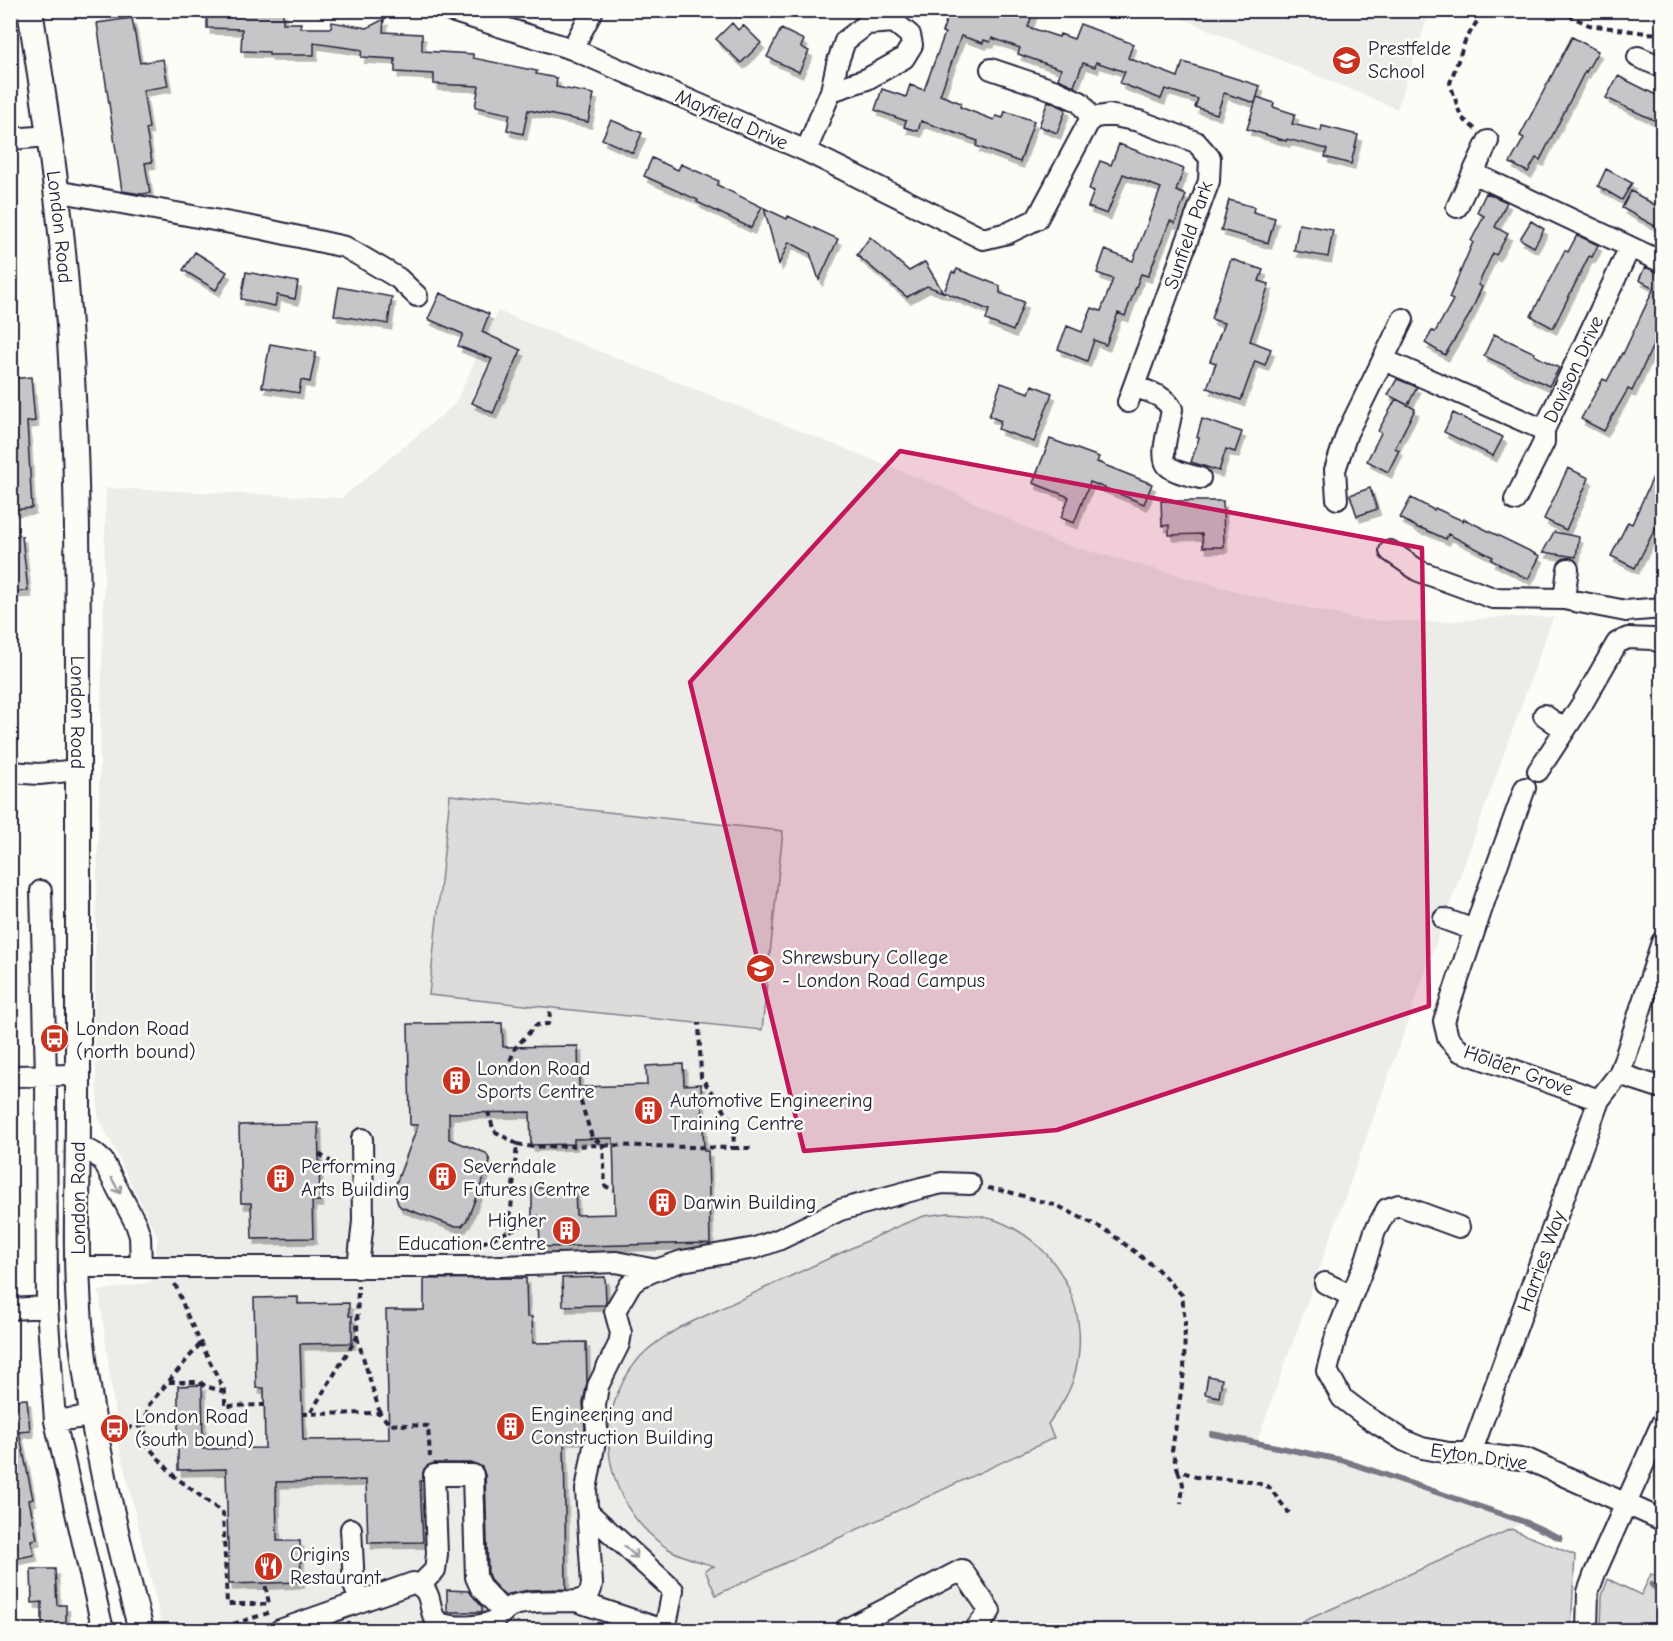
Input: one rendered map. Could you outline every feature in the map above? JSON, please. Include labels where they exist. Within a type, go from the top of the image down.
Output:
[{"type":"main road","name":"London Road","points":[[30,10],[50,136],[68,308],[77,477],[77,1146],[81,1328],[93,1424],[114,1528],[141,1630]]},
{"type":"street","name":"Mayfield Drive","points":[[448,10],[572,49],[806,151],[983,238],[1008,233],[1037,219],[1090,118]]},
{"type":"street","points":[[572,49],[593,10]]},
{"type":"street","points":[[1638,57],[1662,68]]},
{"type":"street","points":[[991,69],[1056,91],[1080,102],[1090,118]]},
{"type":"street","points":[[806,151],[831,91]]},
{"type":"street","name":"Sunfield Park","points":[[1090,118],[1109,115],[1139,121],[1196,142],[1210,158],[1209,181],[1131,394],[1162,397],[1167,401],[1172,409],[1163,453],[1164,462],[1168,467],[1200,478]]},
{"type":"street","points":[[10,139],[50,136]]},
{"type":"street","points":[[1457,207],[1488,141]]},
{"type":"street","points":[[1473,173],[1662,262]]},
{"type":"street","points":[[56,191],[263,229],[345,247],[398,278],[417,296]]},
{"type":"street","name":"Davison Drive","points":[[1384,360],[1544,430],[1630,247]]},
{"type":"street","points":[[1337,499],[1335,470],[1347,433],[1403,319]]},
{"type":"street","points":[[1515,500],[1544,442],[1544,430]]},
{"type":"street","points":[[1390,551],[1419,571],[1493,598],[1564,599],[1626,611],[1662,608]]},
{"type":"street","points":[[1564,599],[1568,569]]},
{"type":"street","points":[[1538,771],[1582,704],[1617,643],[1628,638],[1653,639],[1662,643]]},
{"type":"street","points":[[1544,715],[1565,730]]},
{"type":"street","points":[[10,772],[39,774],[78,771]]},
{"type":"street","name":"Holder Grove","points":[[1525,788],[1444,1021],[1448,1038],[1460,1052],[1599,1100]]},
{"type":"street","name":"London Road","points":[[41,891],[46,1075],[47,1307],[55,1420],[103,1630]]},
{"type":"street","points":[[1444,919],[1474,930]]},
{"type":"street","name":"Harries Way","points":[[1471,1453],[1599,1100],[1619,1074],[1662,942]]},
{"type":"street","points":[[1619,1074],[1662,1088]]},
{"type":"street","points":[[10,1076],[77,1075]]},
{"type":"street","points":[[358,1268],[363,1221],[362,1139]]},
{"type":"street","points":[[77,1146],[94,1153],[103,1161],[136,1224],[140,1236],[141,1267]]},
{"type":"street","points":[[280,1630],[413,1583],[420,1585],[430,1599],[433,1617],[436,1621],[444,1624],[482,1626],[496,1619],[508,1607],[518,1604],[585,1599],[590,1594],[592,1584],[586,1490],[597,1430],[595,1405],[598,1386],[620,1344],[621,1333],[615,1311],[630,1285],[640,1277],[682,1261],[755,1248],[778,1240],[840,1210],[921,1188],[948,1183],[970,1184]]},
{"type":"street","name":"Eyton Drive","points":[[1459,1227],[1399,1205],[1387,1209],[1374,1231],[1366,1260],[1336,1336],[1327,1371],[1342,1398],[1405,1441],[1422,1448],[1449,1453],[1471,1453],[1529,1460],[1662,1520]]},
{"type":"street","points":[[78,1267],[472,1267],[616,1262],[656,1270]]},
{"type":"street","points":[[1325,1283],[1352,1296]]},
{"type":"street","points":[[10,1309],[47,1307]]},
{"type":"street","points":[[55,1420],[93,1424]]},
{"type":"street","points":[[1587,1630],[1588,1592],[1662,1423]]},
{"type":"street","points":[[420,1585],[435,1570],[437,1554],[435,1475],[472,1475],[476,1577],[481,1588],[503,1611]]},
{"type":"street","points":[[576,1601],[664,1630],[673,1590],[588,1512]]},
{"type":"street","points":[[351,1529],[354,1585],[360,1601]]},
{"type":"street","points":[[845,1630],[962,1570],[990,1611],[975,1630]]},
{"type":"path","points":[[1484,10],[1465,41],[1450,83],[1461,117],[1488,141]]},
{"type":"path","points":[[1558,10],[1589,25],[1662,34]]},
{"type":"path","points":[[503,1067],[509,1064],[515,1048],[530,1030],[536,1025],[548,1024],[551,1008]]},
{"type":"path","points":[[699,1023],[701,1077],[733,1124],[734,1148]]},
{"type":"path","points":[[573,1094],[580,1099],[592,1137],[603,1145]]},
{"type":"path","points":[[488,1112],[494,1131],[517,1144],[533,1147],[603,1145],[753,1148]]},
{"type":"path","points":[[509,1231],[517,1144]]},
{"type":"path","points":[[603,1145],[605,1186],[614,1190]]},
{"type":"path","points":[[970,1184],[1010,1192],[1058,1206],[1109,1232],[1157,1269],[1182,1295],[1185,1322],[1184,1372],[1172,1451],[1183,1484],[1181,1504]]},
{"type":"path","points":[[469,1249],[539,1216]]},
{"type":"path","points":[[172,1268],[176,1288],[225,1392],[225,1406],[264,1406]]},
{"type":"path","points":[[358,1268],[357,1337],[380,1413],[389,1424],[428,1426],[430,1468],[435,1475]]},
{"type":"path","points":[[310,1413],[357,1337]]},
{"type":"path","points":[[201,1343],[148,1406],[145,1426],[146,1444],[174,1476],[224,1513],[227,1604],[268,1604],[265,1583]]},
{"type":"path","points":[[168,1382],[200,1382],[205,1386],[225,1392]]},
{"type":"path","points":[[302,1413],[380,1413]]},
{"type":"path","points":[[93,1424],[145,1426]]},
{"type":"path","points":[[1178,1470],[1196,1477],[1251,1481],[1269,1487],[1289,1513]]},
{"type":"highlighted area","points":[[900,451],[1422,548],[1429,1006],[1057,1130],[804,1151],[690,682]]},
{"type":"shaded area","name":"Prestfelde School","points":[[1164,11],[1430,11],[1397,109]]},
{"type":"shaded area","name":"Shrewsbury College - London Road Campus","points":[[498,311],[947,489],[1053,541],[1259,597],[1362,620],[1443,622],[1503,617],[1553,617],[1257,1442],[1341,1460],[1525,1522],[1284,1630],[163,1630],[119,1446],[99,1291],[151,1282],[158,1238],[98,1116],[94,1017],[106,488],[342,498],[455,404]]},
{"type":"shaded area","points":[[450,795],[783,831],[762,1030],[429,995]]},
{"type":"shaded area","points":[[948,1213],[992,1219],[1020,1232],[1040,1247],[1055,1265],[1067,1286],[1075,1308],[1079,1331],[1078,1356],[1068,1392],[1048,1424],[1054,1438],[716,1595],[705,1570],[714,1566],[667,1548],[645,1530],[628,1508],[617,1484],[610,1458],[609,1432],[613,1406],[624,1381],[645,1352],[659,1340],[681,1327],[901,1225],[924,1216]]},
{"type":"shaded area","points":[[1511,1529],[1575,1555],[1571,1630],[1284,1630]]},
{"type":"shaded area","points":[[1651,1574],[1662,1580],[1662,1630],[1601,1630],[1602,1596],[1608,1579],[1641,1595]]},
{"type":"building","points":[[207,10],[283,10],[283,23],[301,23],[300,28],[331,28],[332,22],[367,28],[384,19],[383,32],[422,34],[422,51],[473,54],[473,58],[537,71],[536,74],[557,78],[556,87],[594,94],[588,122],[528,110],[523,134],[507,130],[510,114],[475,107],[479,86],[434,84],[434,74],[395,72],[395,59],[361,57],[362,50],[314,43],[314,55],[269,55],[269,52],[241,51],[242,29],[207,28]]},
{"type":"building","points":[[950,10],[1034,10],[1028,27],[1059,37],[1060,34],[1074,39],[1080,24],[1133,44],[1128,58],[1178,77],[1183,62],[1260,86],[1255,103],[1224,93],[1217,114],[1195,107],[1198,99],[1165,89],[1161,99],[1120,83],[1125,72],[1096,62],[1095,67],[1083,63],[1074,86],[1058,79],[1061,69],[1018,54],[1020,48],[992,38],[990,42],[984,40],[983,43],[961,36],[940,95],[961,103],[960,107],[994,120],[996,116],[1003,118],[1005,111],[1034,121],[1020,162],[976,146],[978,141],[921,121],[918,131],[904,127],[906,121],[875,110],[882,89],[906,97],[910,85],[924,90],[945,33],[942,32]]},
{"type":"building","points":[[132,18],[140,63],[163,59],[168,86],[143,90],[149,128],[146,129],[152,162],[145,163],[150,193],[141,194],[122,191],[97,23]]},
{"type":"building","points":[[732,23],[738,30],[743,25],[761,43],[741,63],[716,39]]},
{"type":"building","points":[[781,29],[804,40],[801,47],[809,51],[799,72],[767,57]]},
{"type":"building","points":[[1572,37],[1598,51],[1585,71],[1540,160],[1536,158],[1528,172],[1510,163],[1524,138],[1520,136]]},
{"type":"building","points":[[1618,76],[1662,98],[1662,121],[1657,119],[1656,121],[1606,98]]},
{"type":"building","points":[[1257,97],[1274,103],[1273,107],[1295,114],[1292,124],[1321,131],[1322,126],[1358,135],[1351,164],[1325,157],[1327,149],[1287,139],[1286,141],[1247,129]]},
{"type":"building","points":[[1048,101],[1066,109],[1057,133],[1039,126]]},
{"type":"building","points":[[611,120],[642,133],[633,153],[602,139]]},
{"type":"building","points":[[1119,144],[1184,169],[1176,191],[1186,195],[1175,223],[1170,221],[1148,276],[1141,274],[1125,316],[1118,313],[1106,345],[1094,340],[1087,361],[1058,349],[1067,326],[1082,332],[1092,308],[1101,311],[1113,279],[1097,273],[1105,250],[1133,261],[1161,188],[1123,174],[1107,214],[1088,207],[1094,191],[1089,189],[1100,161],[1111,165]]},
{"type":"building","points":[[652,158],[678,170],[681,164],[719,181],[717,185],[762,207],[751,228],[697,202],[698,200],[644,176]]},
{"type":"building","points":[[1606,169],[1632,183],[1622,200],[1598,186]]},
{"type":"building","points":[[1631,191],[1662,209],[1662,230],[1622,208]]},
{"type":"building","points":[[1486,193],[1507,202],[1495,227],[1508,234],[1496,255],[1493,253],[1478,285],[1482,287],[1470,314],[1445,355],[1425,343],[1432,331],[1435,332],[1453,300],[1449,298],[1473,242],[1471,241],[1484,216],[1477,212]]},
{"type":"building","points":[[1229,200],[1254,207],[1253,212],[1275,218],[1268,243],[1221,230]]},
{"type":"building","points":[[764,208],[787,219],[788,216],[838,239],[819,280],[810,253],[789,242],[779,264]]},
{"type":"building","points":[[1531,221],[1544,229],[1534,247],[1520,239]]},
{"type":"building","points":[[1299,224],[1333,230],[1328,257],[1294,251]]},
{"type":"building","points":[[1577,235],[1598,245],[1592,257],[1589,256],[1553,328],[1531,316],[1565,250],[1568,252]]},
{"type":"building","points":[[870,237],[909,271],[925,262],[943,292],[927,286],[907,297],[857,255]]},
{"type":"building","points":[[195,252],[227,272],[216,290],[183,270]]},
{"type":"building","points":[[1231,259],[1263,270],[1259,281],[1269,284],[1250,341],[1271,349],[1265,365],[1255,361],[1241,400],[1207,388],[1216,363],[1210,361],[1224,323],[1211,319]]},
{"type":"building","points":[[1645,267],[1662,274],[1662,326],[1632,391],[1628,389],[1604,431],[1581,419],[1603,379],[1607,381],[1623,354],[1654,288],[1639,280]]},
{"type":"building","points":[[957,269],[1000,286],[1000,293],[1024,302],[1013,331],[986,320],[989,310],[944,292],[952,272],[955,273]]},
{"type":"building","points":[[246,272],[298,282],[295,299],[277,295],[275,306],[241,299]]},
{"type":"building","points":[[339,287],[392,297],[388,324],[334,315]]},
{"type":"building","points":[[440,293],[489,314],[482,332],[521,350],[493,413],[472,403],[492,359],[458,346],[463,334],[428,319]]},
{"type":"building","points":[[1494,334],[1535,353],[1534,355],[1559,368],[1549,386],[1484,356]]},
{"type":"building","points":[[270,344],[316,352],[310,382],[301,380],[299,393],[262,387]]},
{"type":"building","points":[[31,377],[35,421],[27,422],[32,508],[10,510],[10,379]]},
{"type":"building","points":[[1397,379],[1417,387],[1408,405],[1388,395]]},
{"type":"building","points":[[1001,383],[1029,393],[1032,385],[1052,393],[1034,442],[998,429],[1001,421],[989,416]]},
{"type":"building","points":[[1396,399],[1415,409],[1395,448],[1399,450],[1388,472],[1367,461],[1381,433],[1378,431]]},
{"type":"building","points":[[1453,413],[1503,437],[1493,456],[1444,432]]},
{"type":"building","points":[[1202,419],[1242,432],[1235,452],[1226,449],[1219,471],[1191,462],[1199,438],[1197,437]]},
{"type":"building","points":[[1050,439],[1099,457],[1097,462],[1152,484],[1144,504],[1090,482],[1074,523],[1061,518],[1069,497],[1033,483]]},
{"type":"building","points":[[1662,457],[1662,515],[1635,568],[1611,556],[1628,522],[1632,524]]},
{"type":"building","points":[[1568,468],[1589,478],[1566,530],[1544,519]]},
{"type":"building","points":[[1370,488],[1377,509],[1357,516],[1350,495]]},
{"type":"building","points":[[1411,498],[1434,510],[1435,508],[1463,521],[1464,519],[1540,556],[1528,579],[1491,560],[1493,557],[1448,534],[1446,539],[1400,518]]},
{"type":"building","points":[[1161,501],[1223,501],[1224,547],[1203,547],[1202,534],[1169,535],[1169,525],[1162,526]]},
{"type":"building","points":[[1554,532],[1579,537],[1576,557],[1543,552]]},
{"type":"building","points":[[10,536],[22,536],[28,591],[10,592]]},
{"type":"building","points":[[502,1023],[503,1047],[578,1046],[579,1087],[647,1085],[646,1066],[683,1064],[684,1085],[701,1084],[704,1151],[708,1151],[710,1243],[540,1247],[539,1216],[532,1216],[532,1188],[575,1187],[576,1215],[615,1214],[613,1138],[574,1139],[574,1144],[531,1145],[530,1112],[449,1113],[449,1139],[486,1153],[490,1161],[467,1220],[462,1226],[453,1226],[398,1204],[394,1189],[418,1125],[410,1125],[408,1024]]},
{"type":"building","name":"Performing Arts Building","points":[[318,1123],[320,1201],[312,1201],[313,1238],[252,1239],[251,1203],[241,1203],[239,1125]]},
{"type":"building","points":[[605,1277],[605,1305],[563,1306],[562,1278]]},
{"type":"building","points":[[526,1278],[527,1317],[532,1317],[533,1343],[586,1342],[587,1383],[583,1403],[585,1429],[583,1438],[564,1438],[566,1589],[529,1590],[504,1595],[491,1581],[488,1574],[485,1475],[482,1467],[473,1463],[434,1463],[424,1469],[422,1481],[420,1481],[423,1542],[368,1543],[366,1480],[276,1482],[277,1541],[300,1541],[301,1582],[229,1584],[226,1469],[178,1470],[178,1386],[202,1385],[203,1449],[265,1448],[264,1388],[256,1388],[254,1298],[298,1297],[298,1304],[349,1303],[349,1316],[352,1316],[352,1343],[300,1344],[303,1440],[389,1439],[386,1310],[424,1310],[424,1279]]},
{"type":"building","points":[[1208,1376],[1222,1379],[1219,1397],[1205,1394]]},
{"type":"building","points":[[27,1399],[30,1431],[19,1432],[33,1499],[29,1500],[37,1539],[31,1540],[34,1555],[14,1559],[10,1545],[10,1400]]},
{"type":"building","points":[[31,1569],[55,1569],[57,1605],[66,1605],[66,1630],[42,1630],[42,1602],[32,1603]]},
{"type":"building","points":[[447,1590],[469,1591],[482,1607],[482,1612],[447,1612]]},
{"type":"waterway","points":[[1212,1434],[1341,1460],[1525,1522],[1560,1538]]},
{"type":"waterway","points":[[1652,1585],[1662,1593]]},
{"type":"place","name":"Prestfelde School","points":[[1347,60]]},
{"type":"place","name":"Shrewsbury College - London Road Campus","points":[[761,968]]},
{"type":"place","name":"London Road (north bound)","points":[[55,1039]]},
{"type":"place","name":"London Road Sports Centre","points":[[456,1080]]},
{"type":"place","name":"Automotive Engineering Training Centre","points":[[649,1111]]},
{"type":"place","name":"Severndale Futures Centre","points":[[442,1177]]},
{"type":"place","name":"Performing Arts Building","points":[[280,1178]]},
{"type":"place","name":"Darwin Building","points":[[662,1202]]},
{"type":"place","name":"Higher Education Centre","points":[[567,1231]]},
{"type":"place","name":"Engineering and Construction Building","points":[[510,1426]]},
{"type":"place","name":"London Road (south bound)","points":[[114,1428]]},
{"type":"place","name":"Origins Restaurant","points":[[269,1566]]}]
